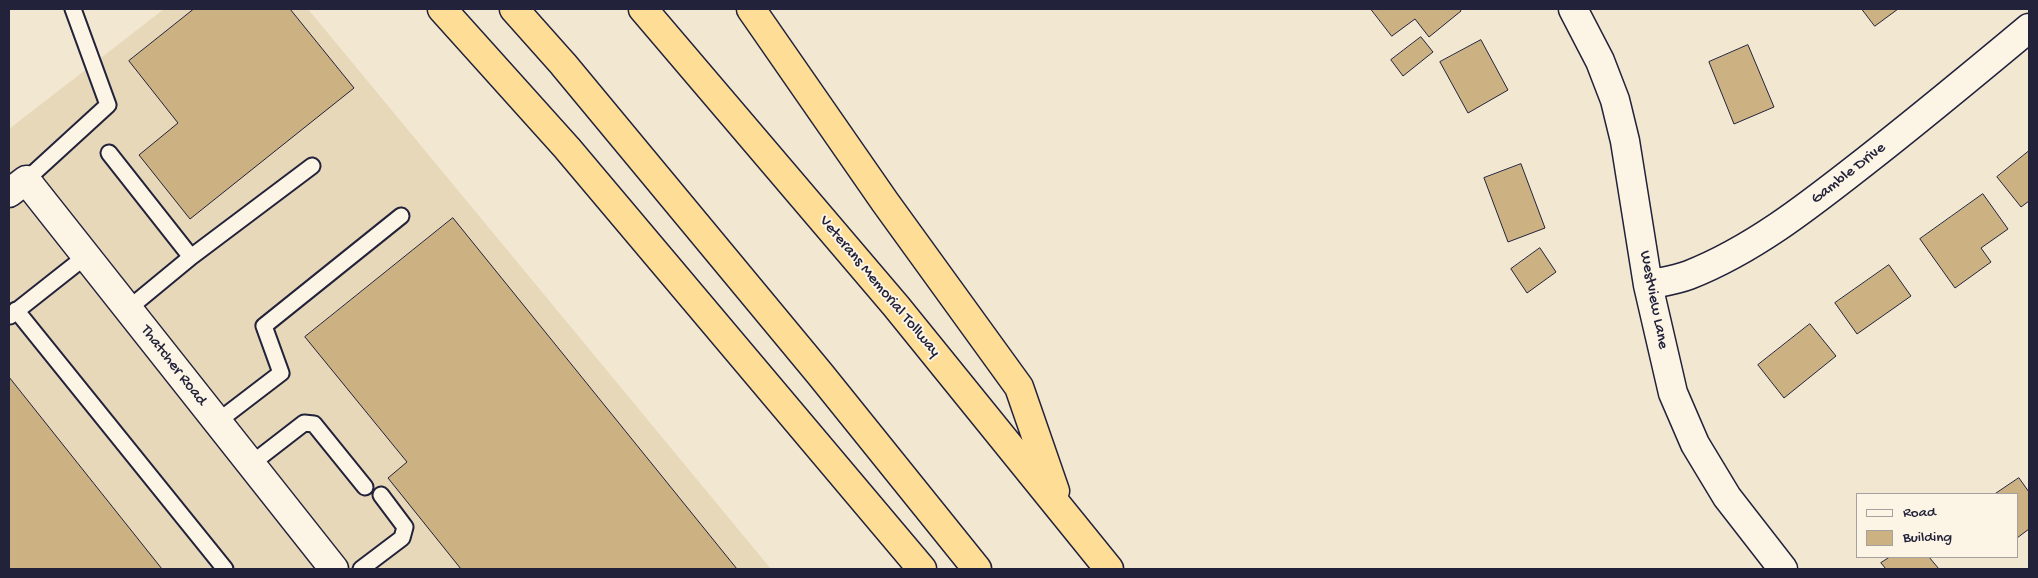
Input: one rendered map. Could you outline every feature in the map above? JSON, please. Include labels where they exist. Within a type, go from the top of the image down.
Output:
[{"type":"highway","points":[[442,9],[567,148],[922,569]]},
{"type":"highway","points":[[514,9],[570,72],[814,366],[977,569]]},
{"type":"highway","name":"Veterans Memorial Tollway","points":[[643,9],[896,306],[1109,569]]},
{"type":"highway","points":[[751,9],[885,202],[1019,388],[1061,508]]},
{"type":"street","name":"Westview Lane","points":[[1573,9],[1591,40],[1615,100],[1625,141],[1648,285],[1672,393],[1695,444],[1727,497],[1783,569]]},
{"type":"street","name":"Gamble Drive","points":[[1648,285],[1688,276],[1737,252],[1773,230],[1919,120],[2029,28]]},
{"type":"street","name":"Thatcher Road","points":[[17,187],[86,256],[334,569]]},
{"type":"lane","points":[[17,187],[108,105],[73,9]]},
{"type":"lane","points":[[109,153],[191,257]]},
{"type":"lane","points":[[128,309],[191,257],[312,166]]},
{"type":"lane","points":[[217,422],[281,374],[264,326],[401,216]]},
{"type":"lane","points":[[86,256],[13,313],[225,569]]},
{"type":"lane","points":[[251,464],[304,424],[314,424],[365,487]]},
{"type":"lane","points":[[361,569],[402,538],[406,527],[381,495]]},
{"type":"shaded area","points":[[164,9],[308,9],[771,569],[9,569],[9,129]]},
{"type":"building","points":[[194,9],[290,9],[354,88],[190,219],[139,155],[178,123],[129,61]]},
{"type":"building","points":[[1371,9],[1460,9],[1461,11],[1429,37],[1415,19],[1392,36]]},
{"type":"building","points":[[1862,9],[1898,9],[1875,26]]},
{"type":"building","points":[[1421,37],[1433,52],[1403,76],[1391,60]]},
{"type":"building","points":[[1481,40],[1508,90],[1468,113],[1440,62]]},
{"type":"building","points":[[1748,45],[1774,107],[1734,124],[1709,62]]},
{"type":"building","points":[[2029,151],[2029,201],[2021,207],[1997,177]]},
{"type":"building","points":[[1521,164],[1545,228],[1508,242],[1484,178]]},
{"type":"building","points":[[1983,194],[2008,229],[1981,248],[1991,262],[1955,288],[1920,239]]},
{"type":"building","points":[[453,218],[737,569],[461,569],[388,478],[407,462],[305,337]]},
{"type":"building","points":[[1540,248],[1556,272],[1527,293],[1511,269]]},
{"type":"building","points":[[1889,265],[1911,296],[1857,334],[1835,303]]},
{"type":"building","points":[[1810,324],[1836,356],[1784,398],[1758,365]]},
{"type":"building","points":[[9,377],[162,569],[9,569]]},
{"type":"building","points":[[2019,478],[2029,492],[2029,529],[2018,537],[2018,493],[1996,493]]},
{"type":"building","points":[[1888,558],[1930,558],[1939,569],[1886,569],[1881,563]]}]
